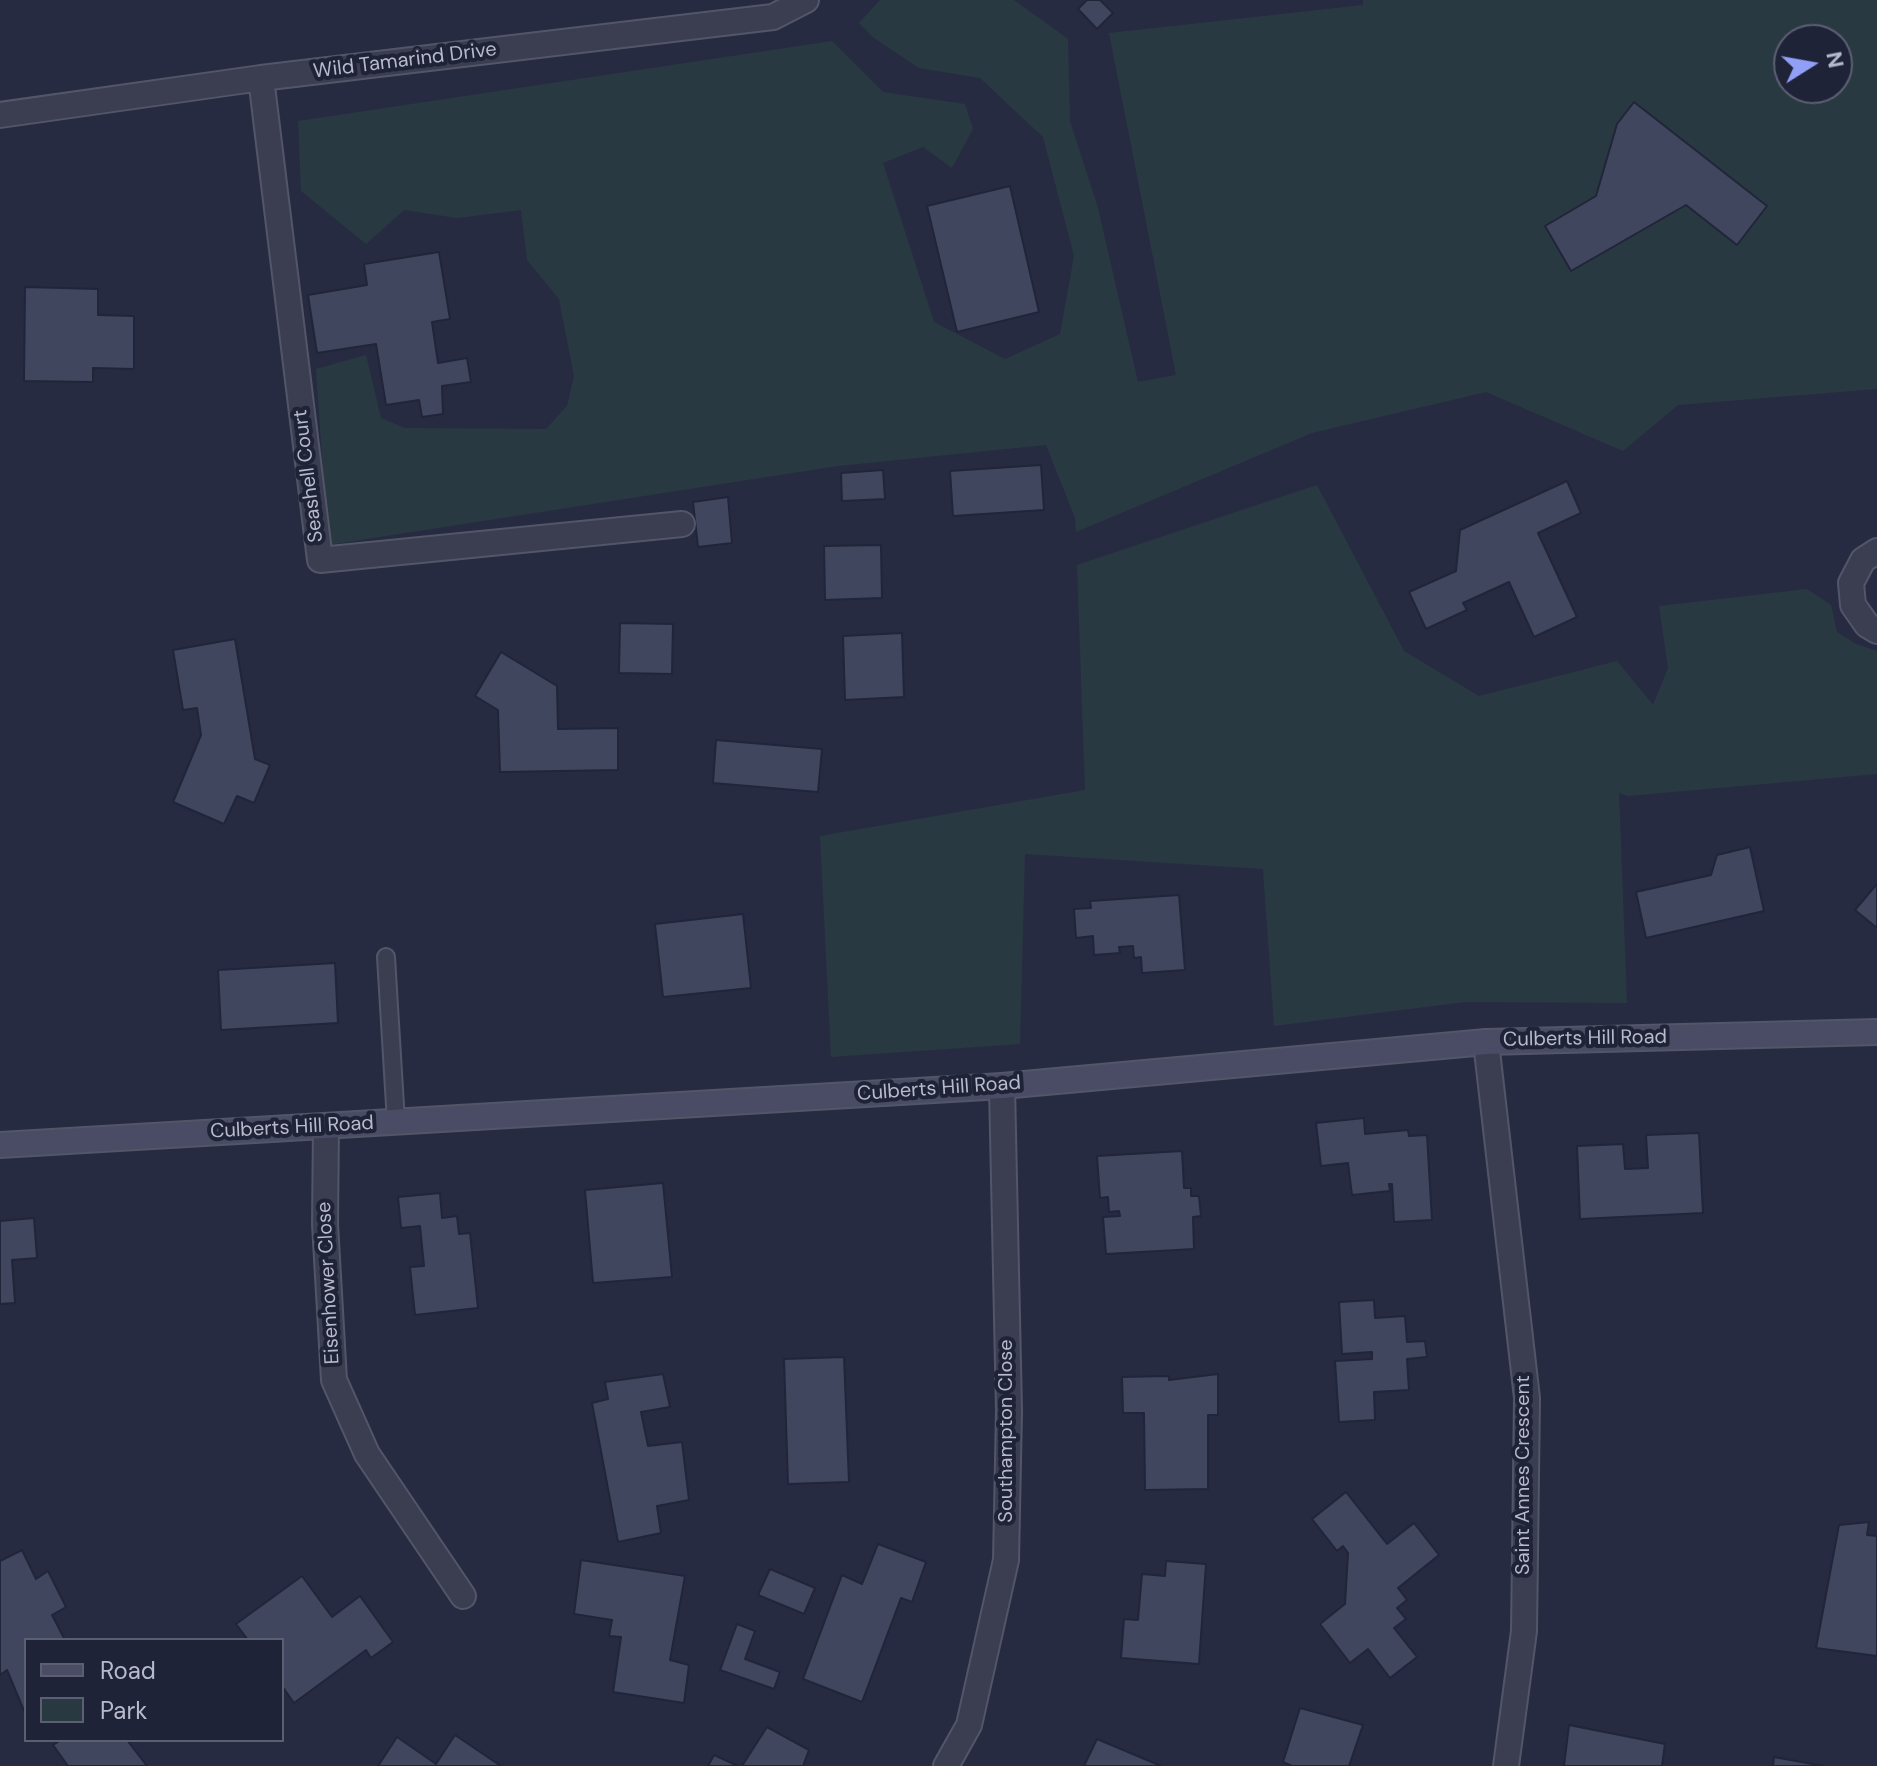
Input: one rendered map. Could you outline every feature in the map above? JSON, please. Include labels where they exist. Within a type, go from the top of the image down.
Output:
[{"type":"street","name":"Wild Tamarind Drive","points":[[0,115],[261,78],[773,17],[806,0]]},
{"type":"street","name":"Seashell Court","points":[[261,78],[320,560],[682,524]]},
{"type":"street","points":[[1877,551],[1863,560],[1851,583],[1853,605],[1867,625],[1877,631]]},
{"type":"street","name":"Culberts Hill Road","points":[[0,1145],[1002,1086],[1486,1042],[1877,1032]]},
{"type":"street","name":"Saint Annes Crescent","points":[[1486,1042],[1527,1398],[1524,1631],[1506,1766]]},
{"type":"street","name":"Southampton Close","points":[[946,1766],[969,1725],[1006,1560],[1009,1411],[1002,1086]]},
{"type":"street","name":"Eisenhower Close","points":[[326,1126],[325,1224],[334,1380],[367,1454],[463,1596]]},
{"type":"lane","points":[[386,957],[396,1122]]},
{"type":"green space","points":[[880,0],[1014,0],[1068,39],[1070,121],[1098,208],[1138,382],[1176,375],[1109,33],[1363,5],[1363,0],[1877,0],[1877,389],[1678,405],[1623,451],[1486,392],[1312,433],[1076,532],[1075,518],[1046,445],[838,466],[328,545],[316,369],[366,355],[381,418],[405,428],[546,429],[567,406],[574,376],[559,299],[527,260],[521,210],[457,218],[404,210],[366,244],[301,191],[298,121],[832,41],[883,92],[965,104],[973,129],[952,168],[923,147],[883,163],[934,322],[1005,359],[1060,334],[1074,256],[1043,137],[980,78],[919,68],[874,38],[859,23]]},
{"type":"green space","points":[[1317,485],[1404,651],[1479,696],[1617,661],[1653,705],[1668,668],[1659,606],[1807,589],[1831,605],[1837,632],[1856,644],[1877,651],[1877,774],[1628,796],[1619,793],[1627,1003],[1465,1002],[1274,1026],[1263,869],[1025,854],[1020,1044],[831,1057],[820,836],[1085,790],[1077,565]]},
{"type":"building","points":[[1087,0],[1100,0],[1113,13],[1097,29],[1078,9]]},
{"type":"building","points":[[1634,102],[1767,206],[1737,245],[1686,205],[1571,271],[1545,226],[1596,196],[1617,124]]},
{"type":"building","points":[[1010,186],[1039,312],[957,332],[927,206]]},
{"type":"building","points":[[439,252],[450,319],[432,322],[438,363],[467,358],[471,382],[442,386],[443,414],[422,417],[419,400],[386,405],[376,344],[317,353],[308,295],[367,285],[364,264]]},
{"type":"building","points":[[25,287],[98,289],[98,315],[134,316],[134,369],[93,368],[93,382],[24,381]]},
{"type":"building","points":[[1041,465],[1044,510],[953,516],[950,471]]},
{"type":"building","points":[[883,470],[885,499],[842,501],[841,473]]},
{"type":"building","points":[[1567,481],[1581,513],[1538,533],[1577,617],[1534,637],[1509,582],[1463,603],[1467,610],[1426,629],[1409,592],[1456,571],[1460,530]]},
{"type":"building","points":[[728,497],[732,543],[698,547],[693,502]]},
{"type":"building","points":[[881,545],[882,598],[825,600],[824,546]]},
{"type":"building","points":[[620,623],[673,624],[672,674],[619,673]]},
{"type":"building","points":[[902,633],[904,697],[845,700],[843,636]]},
{"type":"building","points":[[235,639],[255,759],[270,765],[254,803],[237,796],[224,824],[173,802],[201,735],[197,708],[183,710],[173,650]]},
{"type":"building","points":[[501,652],[557,686],[558,729],[618,728],[618,770],[500,772],[498,710],[475,696]]},
{"type":"building","points":[[716,740],[822,749],[818,792],[713,783]]},
{"type":"building","points":[[1750,847],[1764,911],[1646,938],[1636,892],[1711,875],[1717,855]]},
{"type":"building","points":[[1877,884],[1877,928],[1855,910]]},
{"type":"building","points":[[1179,895],[1185,970],[1142,973],[1141,957],[1134,958],[1133,946],[1119,947],[1120,953],[1094,955],[1093,936],[1076,938],[1074,909],[1091,908],[1090,901]]},
{"type":"building","points":[[743,914],[751,988],[663,997],[655,924]]},
{"type":"building","points":[[335,963],[338,1023],[221,1030],[218,970]]},
{"type":"building","points":[[1364,1118],[1365,1134],[1408,1130],[1409,1136],[1427,1135],[1432,1220],[1394,1222],[1392,1184],[1389,1184],[1390,1191],[1352,1195],[1348,1163],[1321,1166],[1316,1123]]},
{"type":"building","points":[[1699,1133],[1703,1213],[1580,1219],[1577,1146],[1623,1144],[1625,1169],[1648,1168],[1646,1135]]},
{"type":"building","points":[[1182,1151],[1184,1188],[1191,1188],[1191,1196],[1199,1196],[1201,1216],[1193,1217],[1194,1249],[1106,1254],[1103,1217],[1120,1216],[1119,1211],[1109,1212],[1108,1197],[1100,1198],[1097,1156]]},
{"type":"building","points":[[663,1183],[672,1277],[593,1283],[585,1190]]},
{"type":"building","points":[[440,1193],[442,1218],[457,1216],[459,1234],[470,1233],[478,1308],[415,1315],[410,1267],[424,1266],[420,1226],[401,1228],[398,1197]]},
{"type":"building","points":[[34,1218],[37,1258],[12,1260],[15,1303],[0,1304],[0,1221]]},
{"type":"building","points":[[1374,1300],[1375,1318],[1405,1316],[1407,1342],[1425,1341],[1427,1357],[1407,1359],[1409,1390],[1374,1392],[1375,1420],[1339,1422],[1335,1361],[1372,1359],[1372,1352],[1342,1354],[1339,1302]]},
{"type":"building","points":[[844,1357],[849,1482],[788,1484],[784,1359]]},
{"type":"building","points":[[663,1374],[670,1407],[641,1412],[648,1446],[682,1442],[689,1500],[657,1506],[661,1533],[618,1542],[592,1403],[608,1399],[605,1382]]},
{"type":"building","points":[[1218,1374],[1218,1415],[1208,1415],[1208,1489],[1145,1490],[1144,1413],[1123,1413],[1122,1377],[1169,1376],[1169,1380]]},
{"type":"building","points":[[1346,1492],[1387,1544],[1414,1523],[1439,1555],[1398,1588],[1407,1600],[1397,1608],[1406,1619],[1394,1628],[1417,1657],[1390,1678],[1368,1649],[1350,1663],[1320,1624],[1345,1604],[1348,1553],[1343,1546],[1337,1551],[1312,1519]]},
{"type":"building","points":[[1869,1522],[1867,1535],[1877,1536],[1877,1656],[1816,1648],[1839,1525]]},
{"type":"building","points":[[878,1544],[926,1562],[912,1602],[901,1598],[862,1702],[803,1679],[842,1575],[862,1584]]},
{"type":"building","points":[[22,1550],[36,1579],[48,1571],[66,1607],[52,1615],[64,1638],[24,1638],[24,1711],[7,1670],[0,1675],[0,1561]]},
{"type":"building","points":[[581,1560],[685,1576],[670,1660],[689,1665],[684,1703],[613,1692],[621,1637],[609,1636],[612,1620],[574,1614]]},
{"type":"building","points":[[1166,1561],[1206,1564],[1199,1664],[1121,1658],[1124,1619],[1138,1620],[1142,1574],[1165,1576]]},
{"type":"building","points":[[770,1569],[815,1588],[804,1614],[758,1595]]},
{"type":"building","points":[[302,1576],[332,1617],[360,1596],[393,1642],[371,1658],[366,1650],[294,1703],[284,1689],[284,1638],[246,1638],[236,1624]]},
{"type":"building","points":[[737,1624],[755,1631],[745,1659],[780,1672],[774,1689],[720,1670]]},
{"type":"building","points":[[1300,1708],[1363,1725],[1349,1766],[1292,1766],[1283,1762]]},
{"type":"building","points":[[1569,1725],[1665,1744],[1662,1766],[1564,1766]]},
{"type":"building","points":[[767,1727],[809,1750],[803,1766],[742,1766]]},
{"type":"building","points":[[455,1735],[501,1766],[378,1766],[397,1737],[436,1764]]},
{"type":"building","points":[[1097,1739],[1161,1766],[1084,1766]]},
{"type":"building","points":[[58,1742],[129,1742],[147,1766],[68,1766],[53,1745]]},
{"type":"building","points":[[714,1755],[738,1766],[708,1766]]},
{"type":"building","points":[[1774,1757],[1823,1766],[1773,1766]]}]
